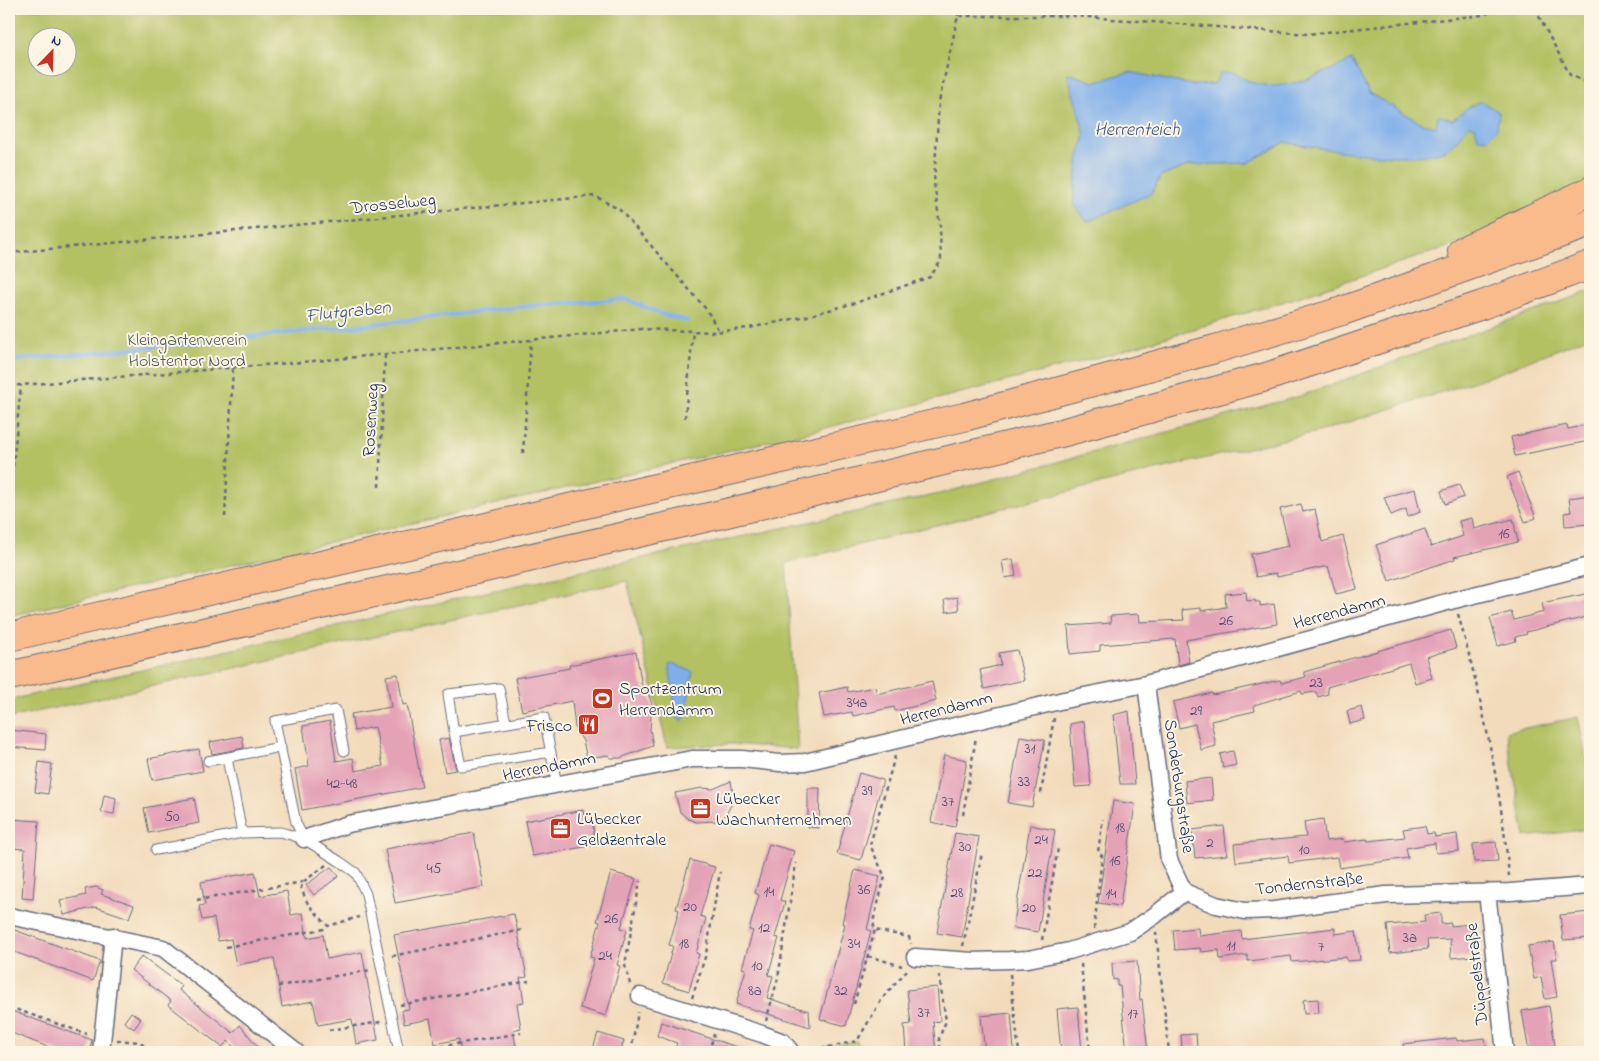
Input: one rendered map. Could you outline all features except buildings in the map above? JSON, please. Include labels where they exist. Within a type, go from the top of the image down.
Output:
[{"type":"highway","points":[[1214,349],[1482,244],[1590,191]]},
{"type":"highway","points":[[9,637],[964,417],[1214,349],[1351,308],[1590,223]]},
{"type":"highway","points":[[9,676],[712,516],[1061,432],[1266,377],[1482,305],[1590,265]]},
{"type":"street","name":"Herrendamm","points":[[304,839],[348,824],[692,759],[742,759],[780,763],[805,762],[1057,702],[1146,684],[1454,600],[1590,566]]},
{"type":"street","name":"Sonderburgstraße","points":[[1146,684],[1169,860],[1184,892]]},
{"type":"street","name":"Tondernstraße","points":[[1184,892],[1216,905],[1245,910],[1274,910],[1386,894],[1510,892],[1590,886]]},
{"type":"street","points":[[912,962],[936,958],[1009,960],[1039,957],[1086,947],[1130,932],[1184,892]]},
{"type":"street","name":"Düppelstraße","points":[[1487,892],[1505,1052]]},
{"type":"street","points":[[9,916],[113,936],[163,948],[296,1052]]},
{"type":"street","points":[[101,1046],[113,936]]},
{"type":"street","points":[[641,996],[762,1034],[783,1042],[792,1052]]},
{"type":"lane","points":[[506,723],[499,688],[448,694],[461,766],[551,752]]},
{"type":"lane","points":[[304,839],[296,823],[275,722],[336,710],[344,751]]},
{"type":"lane","points":[[454,732],[544,717],[556,785]]},
{"type":"lane","points":[[208,761],[281,747]]},
{"type":"lane","points":[[227,758],[242,834]]},
{"type":"lane","points":[[156,850],[242,834],[281,832],[304,839],[356,873],[366,894],[399,1052]]},
{"type":"path","points":[[9,386],[386,355],[642,329],[719,331],[807,316],[855,303],[930,277],[941,261],[940,226],[934,183],[939,102],[958,9]]},
{"type":"path","points":[[958,16],[1074,16],[1308,34],[1483,16],[1498,9]]},
{"type":"path","points":[[1535,9],[1570,75],[1590,84]]},
{"type":"path","name":"Drosselweg","points":[[9,252],[595,196],[620,210],[706,309],[719,331]]},
{"type":"path","points":[[685,418],[692,330]]},
{"type":"path","points":[[523,453],[531,340]]},
{"type":"path","name":"Rosenweg","points":[[379,487],[386,355]]},
{"type":"path","points":[[224,517],[233,367]]},
{"type":"path","points":[[9,506],[21,385]]},
{"type":"path","points":[[1454,600],[1475,675],[1492,759],[1505,835],[1510,892]]},
{"type":"path","points":[[1041,793],[1057,702]]},
{"type":"path","points":[[963,815],[979,721]]},
{"type":"path","points":[[854,1004],[875,930],[873,922],[885,877],[870,845],[899,741]]},
{"type":"path","points":[[1090,1052],[1086,947],[1102,856],[1098,852],[1104,820]]},
{"type":"path","points":[[1039,957],[1058,848]]},
{"type":"path","points":[[961,960],[982,853]]},
{"type":"path","points":[[197,900],[303,882],[335,858]]},
{"type":"path","points":[[762,1034],[778,978],[796,863]]},
{"type":"path","points":[[688,1011],[706,954],[720,872]]},
{"type":"path","points":[[631,1052],[641,996],[629,984],[625,965],[640,881]]},
{"type":"path","points":[[303,882],[301,888],[308,904],[328,926]]},
{"type":"path","points":[[226,946],[324,929],[328,926],[364,916],[369,910]]},
{"type":"path","points":[[1154,916],[1169,1052]]},
{"type":"path","points":[[278,986],[522,930]]},
{"type":"path","points":[[803,1052],[857,1041],[882,999],[912,962],[909,937],[875,930]]},
{"type":"path","points":[[868,956],[912,962]]},
{"type":"path","points":[[936,958],[946,1021],[939,1038],[941,1052]]},
{"type":"path","points":[[1009,960],[1019,1052]]},
{"type":"path","points":[[390,1007],[529,981]]},
{"type":"path","points":[[9,1007],[101,1046],[140,1042],[151,1052]]},
{"type":"path","points":[[328,1030],[392,1020]]},
{"type":"path","points":[[405,1052],[521,1033]]},
{"type":"green space","name":"Kleingartenverein Holstentor Nord","points":[[9,9],[1590,9],[1590,181],[1466,241],[1289,300],[1108,355],[814,431],[9,616]],"holes":[[[1352,60],[1369,93],[1421,123],[1436,127],[1460,115],[1497,129],[1469,125],[1446,150],[1312,147],[1285,142],[1248,163],[1190,165],[1160,177],[1079,157],[1085,135],[1068,73],[1094,82],[1129,72],[1192,85],[1214,84],[1235,73],[1249,81],[1263,85],[1278,86],[1309,79]]]},
{"type":"green space","points":[[1590,291],[1590,336],[1497,374],[1325,430],[1143,473],[786,563],[798,749],[730,744],[667,747],[627,581],[9,718],[9,700],[513,586],[939,494],[1300,396]]},
{"type":"green space","points":[[1578,717],[1590,779],[1590,829],[1525,837],[1506,732]]},
{"type":"green space","points":[[857,1041],[860,1052],[803,1052],[809,1050]]},
{"type":"water","name":"Herrenteich","points":[[1352,60],[1369,93],[1421,123],[1436,127],[1438,115],[1453,120],[1467,108],[1481,101],[1499,112],[1497,129],[1487,139],[1478,138],[1475,127],[1469,125],[1455,142],[1445,150],[1412,156],[1366,154],[1285,142],[1248,163],[1190,165],[1160,177],[1152,193],[1087,222],[1073,203],[1079,157],[1085,135],[1067,73],[1094,82],[1129,72],[1192,85],[1214,84],[1220,73],[1235,73],[1249,81],[1264,85],[1279,85],[1309,79]]},
{"type":"water","points":[[673,664],[693,672],[685,717],[682,721],[677,718],[669,665]]},
{"type":"waterway","name":"Flutgraben","points":[[9,361],[357,326],[529,306],[626,299],[661,314],[687,321]]},
{"type":"place","name":"Sportzentrum Herrendamm","points":[[603,698]]},
{"type":"place","name":"Frisco","points":[[588,725]]},
{"type":"place","name":"Lübecker Wachunternehmen","points":[[700,808]]},
{"type":"place","name":"Lübecker Geldzentrale","points":[[561,828]]}]
